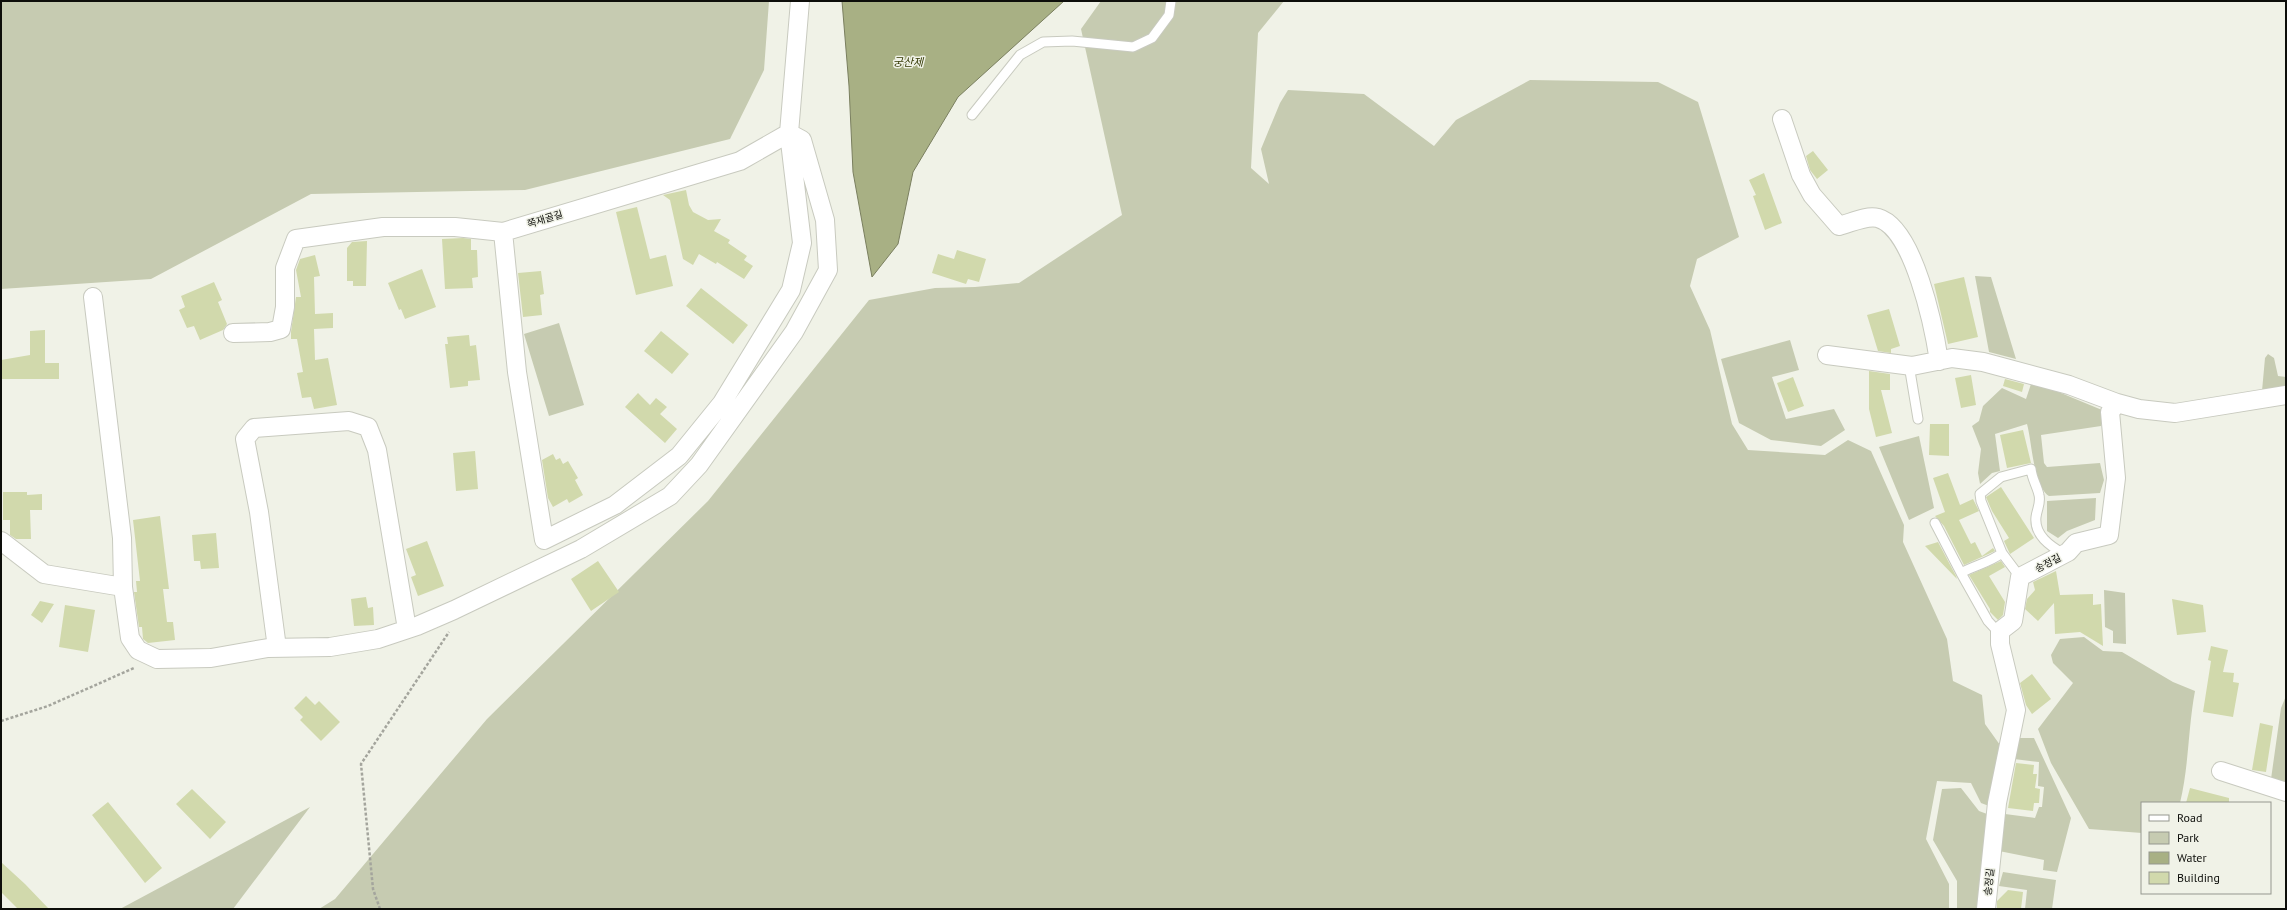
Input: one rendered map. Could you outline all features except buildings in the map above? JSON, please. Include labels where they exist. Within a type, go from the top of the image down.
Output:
[{"type":"street","points":[[503,232],[517,372],[544,540],[615,505],[679,456],[722,403],[791,290],[802,243],[789,133],[800,1]]},
{"type":"street","points":[[1782,119],[1801,175],[1812,195],[1839,226],[1869,217],[1879,219],[1891,226],[1905,246],[1920,280],[1934,326],[1940,361]]},
{"type":"street","points":[[93,297],[122,538],[123,587],[130,638],[138,650],[157,659],[211,658],[277,648],[330,647],[378,639],[454,610],[581,549],[670,496],[699,464],[794,332],[828,270],[825,220],[802,140],[789,133]]},
{"type":"street","name":"쪽재골길","points":[[233,333],[270,332],[281,329],[285,307],[285,268],[296,239],[383,227],[454,227],[503,232],[740,160],[789,133]]},
{"type":"street","points":[[1827,355],[1909,365],[1952,358],[1983,362],[2069,386],[2116,403],[2139,409],[2175,413],[2286,395]]},
{"type":"street","name":"송정길","points":[[2020,577],[2064,554],[2076,543],[2109,535],[2116,478],[2110,412],[2116,403]]},
{"type":"street","points":[[277,648],[259,512],[245,439],[254,428],[349,421],[368,427],[377,450],[407,629]]},
{"type":"street","points":[[1,541],[44,574],[123,587]]},
{"type":"street","points":[[2000,635],[2000,631],[2013,621],[2020,577]]},
{"type":"street","name":"송정길","points":[[1986,909],[1997,803],[2016,710],[2000,644],[2000,635]]},
{"type":"street","points":[[2221,771],[2286,792]]},
{"type":"lane","points":[[972,115],[1020,55],[1043,42],[1072,41],[1133,47],[1152,38],[1168,15],[1171,1]]},
{"type":"lane","points":[[1909,365],[1918,419]]},
{"type":"lane","points":[[2020,577],[2002,553],[1985,514],[1980,494],[2001,477],[2031,469],[2033,482],[2039,494],[2040,503],[2036,518],[2041,536],[2050,546],[2064,554]]},
{"type":"lane","points":[[1935,523],[1988,622],[2000,635]]},
{"type":"lane","points":[[1962,573],[1971,567],[1980,566],[1990,561],[2002,553]]},
{"type":"path","points":[[380,909],[373,890],[361,764],[451,629]]},
{"type":"path","points":[[1,721],[48,706],[157,659]]},
{"type":"green space","points":[[1,1],[769,1],[764,70],[730,139],[525,190],[311,194],[151,279],[1,289]]},
{"type":"green space","points":[[1101,1],[1284,1],[1258,33],[1251,168],[1269,184],[1261,149],[1280,103],[1288,90],[1364,94],[1434,146],[1456,120],[1530,80],[1658,82],[1698,102],[1739,237],[1697,259],[1690,286],[1710,330],[1732,424],[1748,450],[1825,455],[1848,440],[1871,451],[1904,525],[1903,542],[1947,639],[1953,681],[1982,695],[1985,724],[2000,745],[1989,806],[1981,803],[1971,783],[1937,781],[1926,839],[1949,884],[1949,909],[319,909],[335,899],[487,719],[708,501],[869,300],[935,288],[975,287],[1019,283],[1122,215],[1081,29]]},
{"type":"green space","points":[[1975,276],[1991,277],[2016,359],[1989,352]]},
{"type":"green space","points":[[559,323],[584,405],[549,416],[524,334]]},
{"type":"green space","points":[[1790,340],[1799,370],[1772,377],[1786,419],[1834,409],[1845,430],[1821,446],[1771,440],[1739,423],[1721,359]]},
{"type":"green space","points":[[2268,354],[2274,358],[2278,376],[2286,377],[2286,387],[2262,391],[2265,358]]},
{"type":"green space","points":[[2032,381],[2102,410],[2101,426],[2041,435],[2044,463],[2047,467],[2100,463],[2104,480],[2100,493],[2049,496],[2040,483],[2036,473],[2027,424],[1995,434],[2000,471],[1992,473],[1980,484],[1978,473],[1981,449],[1972,426],[1979,421],[1983,406],[2002,388],[2026,399]]},
{"type":"green space","points":[[1919,436],[1934,508],[1909,520],[1879,447]]},
{"type":"green space","points":[[2096,498],[2095,520],[2067,531],[2058,538],[2047,531],[2047,501]]},
{"type":"green space","points":[[2104,590],[2125,593],[2126,644],[2113,643],[2113,631],[2105,627]]},
{"type":"green space","points":[[2084,637],[2103,651],[2122,652],[2173,682],[2195,691],[2180,802],[2141,802],[2141,833],[2089,829],[2051,763],[2038,729],[2073,683],[2053,663],[2051,655],[2060,639]]},
{"type":"green space","points":[[2286,696],[2286,783],[2271,779],[2281,708]]},
{"type":"green space","points":[[2019,738],[2034,738],[2071,818],[2057,872],[2043,870],[2044,860],[1999,851],[2005,814],[2035,818],[2039,807],[2042,807],[2044,787],[2038,786],[2039,762],[2014,759]]},
{"type":"green space","points":[[1961,788],[1979,811],[1987,814],[1977,909],[1957,909],[1957,881],[1933,840],[1942,789]]},
{"type":"green space","points":[[310,807],[233,909],[120,909]]},
{"type":"green space","points":[[2003,872],[2056,880],[2052,909],[2025,909],[2027,890],[1999,886]]},
{"type":"water","name":"궁산제","points":[[842,1],[1064,1],[958,97],[913,172],[898,244],[872,277],[853,172],[849,86]]}]
